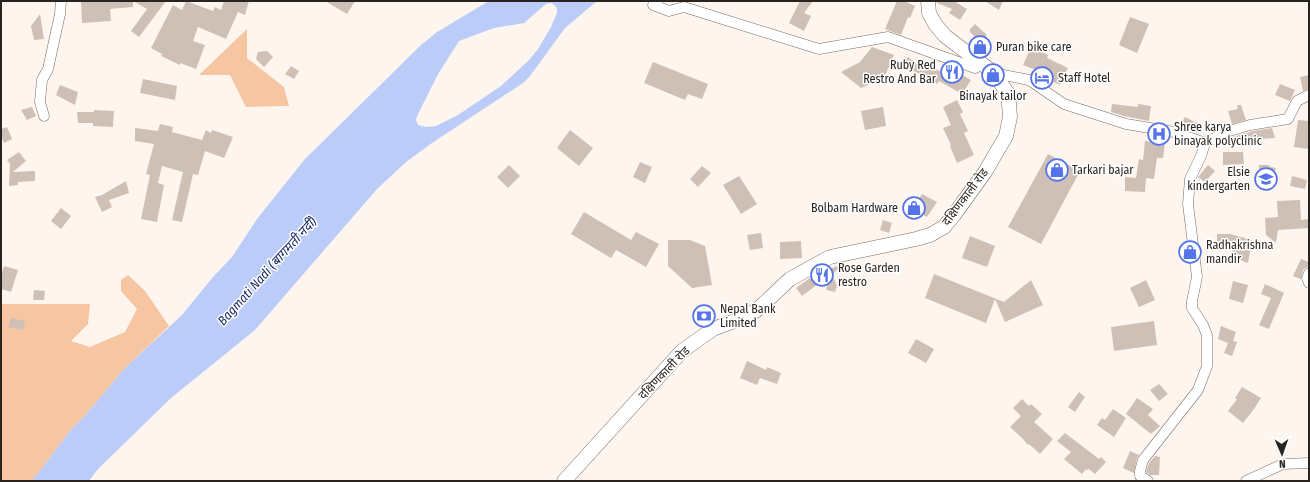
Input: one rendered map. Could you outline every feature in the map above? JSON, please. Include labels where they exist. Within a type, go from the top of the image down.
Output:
[{"type":"main road","name":"दक्षिणकाली रोड","points":[[564,481],[682,351],[714,329],[740,319],[757,310],[790,279],[830,257],[930,235],[944,227],[954,215],[985,172],[1006,136],[1010,117],[1008,94],[994,73],[945,36],[935,24],[929,13],[928,1]]},
{"type":"street","points":[[44,116],[40,102],[42,80],[48,69],[60,14],[61,1]]},
{"type":"street","points":[[658,1],[653,5],[669,11],[684,7],[819,49],[888,37],[975,68],[983,64]]},
{"type":"street","points":[[994,73],[1029,80],[1064,104],[1126,124],[1174,132],[1205,143],[1226,132],[1250,125],[1288,119],[1297,101],[1309,95]]},
{"type":"street","points":[[1148,481],[1140,476],[1143,460],[1198,390],[1207,366],[1207,335],[1203,325],[1192,308],[1197,277],[1188,204],[1190,179],[1202,156],[1205,143]]},
{"type":"street","points":[[1309,274],[1307,278],[1309,284]]},
{"type":"street","points":[[1246,481],[1283,464],[1309,462]]},
{"type":"shaded area","points":[[247,29],[247,58],[284,87],[289,106],[246,107],[230,75],[199,75]]},
{"type":"shaded area","points":[[128,275],[145,291],[169,326],[125,368],[70,431],[32,481],[1,481],[1,304],[90,304],[88,324],[71,341],[90,347],[125,332],[137,309],[121,291],[121,280]]},
{"type":"water","name":"Bagmati Nadi (बागमती नदी)","points":[[489,1],[597,1],[565,28],[530,76],[523,83],[432,143],[406,162],[377,189],[255,330],[171,398],[98,469],[89,481],[32,481],[70,431],[125,368],[182,315],[213,277],[232,257],[257,219],[305,159],[421,45],[437,32]],"holes":[[[552,3],[557,8],[557,13],[551,27],[538,49],[529,60],[501,86],[458,115],[436,126],[426,127],[418,125],[416,120],[417,116],[437,76],[459,41],[494,28],[524,23],[546,4]]]},
{"type":"building","points":[[81,1],[133,1],[133,7],[110,9],[111,21],[82,23]]},
{"type":"building","points":[[133,1],[166,1],[139,37],[131,31],[147,9]]},
{"type":"building","points":[[186,1],[213,11],[215,7],[221,10],[224,1],[249,1],[245,15],[238,12],[226,39],[198,27],[193,41],[205,45],[196,69],[180,63],[180,65],[161,56],[162,54],[151,48],[173,5],[182,10]]},
{"type":"building","points":[[325,1],[355,1],[347,14]]},
{"type":"building","points":[[800,1],[813,1],[804,13],[811,16],[804,31],[789,23]]},
{"type":"building","points":[[897,1],[904,1],[915,6],[910,18],[908,17],[901,35],[885,29]]},
{"type":"building","points":[[937,1],[954,1],[967,9],[960,20],[949,13],[952,9],[937,3]]},
{"type":"building","points":[[985,1],[1003,1],[999,10]]},
{"type":"building","points":[[40,14],[44,39],[34,40],[31,26]]},
{"type":"building","points":[[1130,17],[1149,24],[1137,53],[1119,45]]},
{"type":"building","points":[[975,24],[987,35],[980,42],[970,32],[970,29]]},
{"type":"building","points":[[872,47],[894,55],[884,78],[861,88],[841,72],[860,62]]},
{"type":"building","points":[[1031,47],[1048,55],[1047,58],[1068,68],[1060,85],[1047,79],[1049,75],[1023,65]]},
{"type":"building","points":[[267,51],[273,57],[264,67],[256,59],[258,52]]},
{"type":"building","points":[[908,57],[925,71],[929,65],[953,79],[957,72],[971,80],[962,94],[939,81],[937,84],[914,71],[912,72],[902,64]]},
{"type":"building","points":[[653,62],[708,84],[702,99],[688,94],[685,100],[644,83]]},
{"type":"building","points":[[291,66],[299,71],[294,79],[285,74]]},
{"type":"building","points":[[1309,75],[1309,89],[1303,91],[1300,77]]},
{"type":"building","points":[[143,79],[177,86],[175,100],[140,93]]},
{"type":"building","points":[[1280,84],[1295,90],[1290,101],[1275,95]]},
{"type":"building","points":[[60,85],[78,92],[75,105],[56,95]]},
{"type":"building","points":[[957,100],[963,112],[960,114],[968,131],[964,133],[974,155],[957,163],[943,128],[951,125],[943,107]]},
{"type":"building","points":[[1112,104],[1138,107],[1138,104],[1151,106],[1149,121],[1111,112]]},
{"type":"building","points":[[1237,105],[1241,105],[1246,120],[1232,124],[1228,111],[1238,109]]},
{"type":"building","points":[[32,107],[36,116],[27,120],[21,110]]},
{"type":"building","points":[[883,107],[886,126],[865,130],[861,111]]},
{"type":"building","points":[[94,110],[114,111],[113,127],[93,126],[93,123],[78,123],[77,112],[94,112]]},
{"type":"building","points":[[1185,117],[1201,125],[1197,133],[1180,125]]},
{"type":"building","points":[[1298,120],[1309,121],[1309,149],[1294,147]]},
{"type":"building","points":[[160,124],[173,127],[172,132],[202,140],[206,130],[211,133],[212,130],[233,137],[224,158],[205,151],[198,175],[193,174],[182,222],[172,220],[183,172],[162,166],[158,183],[164,185],[157,222],[141,219],[150,175],[146,174],[154,144],[135,141],[135,128],[158,131]]},
{"type":"building","points":[[7,127],[12,139],[4,143],[1,136],[1,129]]},
{"type":"building","points":[[1272,128],[1275,138],[1234,140],[1233,137],[1253,131]]},
{"type":"building","points":[[570,130],[593,148],[579,166],[557,148]]},
{"type":"building","points":[[1145,141],[1165,143],[1163,158],[1157,158],[1154,179],[1146,178],[1145,192],[1125,191],[1125,177],[1136,178],[1139,159],[1143,160]]},
{"type":"building","points":[[19,152],[26,161],[13,172],[35,171],[35,181],[18,182],[18,185],[9,186],[10,164],[7,160]]},
{"type":"building","points":[[1223,152],[1243,152],[1244,164],[1223,165]]},
{"type":"building","points":[[1048,154],[1080,171],[1041,244],[1008,227]]},
{"type":"building","points":[[640,162],[652,167],[645,183],[633,177]]},
{"type":"building","points":[[509,165],[520,176],[508,188],[497,177]]},
{"type":"building","points":[[1208,165],[1215,171],[1205,182],[1198,177]]},
{"type":"building","points":[[1259,165],[1268,165],[1276,168],[1273,180],[1259,176]]},
{"type":"building","points":[[702,166],[711,173],[698,187],[690,179]]},
{"type":"building","points":[[739,176],[757,204],[741,214],[723,185]]},
{"type":"building","points":[[1292,176],[1307,180],[1305,189],[1290,186]]},
{"type":"building","points":[[126,181],[129,193],[109,200],[112,207],[102,212],[95,197],[102,195]]},
{"type":"building","points":[[922,194],[937,202],[927,217],[913,209]]},
{"type":"building","points":[[1300,200],[1301,220],[1309,219],[1309,228],[1278,230],[1276,243],[1266,235],[1265,218],[1278,217],[1277,201]]},
{"type":"building","points":[[61,208],[71,216],[61,229],[51,221]]},
{"type":"building","points":[[584,212],[631,240],[636,232],[659,244],[646,267],[616,250],[611,258],[571,234]]},
{"type":"building","points":[[883,220],[892,223],[889,233],[880,230]]},
{"type":"building","points":[[761,233],[763,248],[750,250],[747,235]]},
{"type":"building","points":[[1217,234],[1230,234],[1252,240],[1248,263],[1231,257],[1233,248],[1217,248]]},
{"type":"building","points":[[970,236],[995,246],[987,267],[962,258]]},
{"type":"building","points":[[668,240],[690,240],[705,246],[712,285],[692,288],[668,266]]},
{"type":"building","points":[[801,241],[802,258],[780,259],[780,242]]},
{"type":"building","points":[[1301,259],[1309,262],[1309,267],[1303,270],[1301,279],[1293,276]]},
{"type":"building","points":[[840,265],[841,267],[832,274],[837,286],[835,292],[826,290],[830,275],[802,296],[796,288],[814,275]]},
{"type":"building","points":[[4,266],[18,270],[11,292],[1,289],[1,276]]},
{"type":"building","points":[[934,274],[1004,302],[1031,280],[1043,305],[1005,322],[995,299],[986,323],[925,298]]},
{"type":"building","points":[[1146,280],[1155,300],[1139,307],[1130,288]]},
{"type":"building","points":[[1233,281],[1248,285],[1243,303],[1229,299]]},
{"type":"building","points":[[1265,284],[1284,293],[1269,329],[1259,325],[1271,298],[1261,294]]},
{"type":"building","points":[[34,290],[45,291],[44,300],[33,300]]},
{"type":"building","points":[[11,318],[25,321],[23,330],[8,327]]},
{"type":"building","points":[[1154,321],[1157,345],[1114,351],[1111,327]]},
{"type":"building","points":[[1221,326],[1236,332],[1233,341],[1237,342],[1232,356],[1224,353],[1228,343],[1218,339]]},
{"type":"building","points":[[916,339],[934,349],[926,363],[908,353]]},
{"type":"building","points":[[747,361],[766,370],[767,367],[781,373],[777,384],[760,378],[757,385],[740,378]]},
{"type":"building","points":[[1159,384],[1168,394],[1159,401],[1150,390]]},
{"type":"building","points":[[1242,387],[1261,398],[1243,423],[1228,411],[1237,399],[1235,398]]},
{"type":"building","points":[[1079,392],[1085,397],[1075,412],[1068,407]]},
{"type":"building","points":[[1137,398],[1153,409],[1148,415],[1160,426],[1151,434],[1126,414]]},
{"type":"building","points":[[1022,399],[1029,406],[1031,404],[1042,414],[1034,422],[1053,439],[1040,454],[1029,444],[1028,445],[1010,427],[1021,416],[1013,408]]},
{"type":"building","points":[[1113,409],[1126,418],[1114,437],[1097,425],[1102,418],[1105,420]]},
{"type":"building","points":[[1065,433],[1099,459],[1101,457],[1106,462],[1095,474],[1089,469],[1086,469],[1082,474],[1064,459],[1071,452],[1057,441]]},
{"type":"building","points":[[1130,451],[1139,455],[1134,473],[1123,468]]},
{"type":"building","points":[[1155,456],[1160,457],[1159,475],[1150,475],[1146,472],[1149,463]]},
{"type":"place","name":"Puran bike care","points":[[980,47]]},
{"type":"place","name":"Ruby Red Restro And Bar","points":[[952,72]]},
{"type":"place","name":"Binayak tailor","points":[[993,75]]},
{"type":"place","name":"Staff Hotel","points":[[1042,78]]},
{"type":"place","name":"Shree karya binayak polyclinic","points":[[1159,134]]},
{"type":"place","name":"Tarkari bajar","points":[[1057,170]]},
{"type":"place","name":"Elsie kindergarten","points":[[1266,179]]},
{"type":"place","name":"Bolbam Hardware","points":[[914,208]]},
{"type":"place","name":"Radhakrishna mandir","points":[[1190,252]]},
{"type":"place","name":"Rose Garden restro","points":[[822,275]]},
{"type":"place","name":"Nepal Bank Limited","points":[[704,316]]}]
